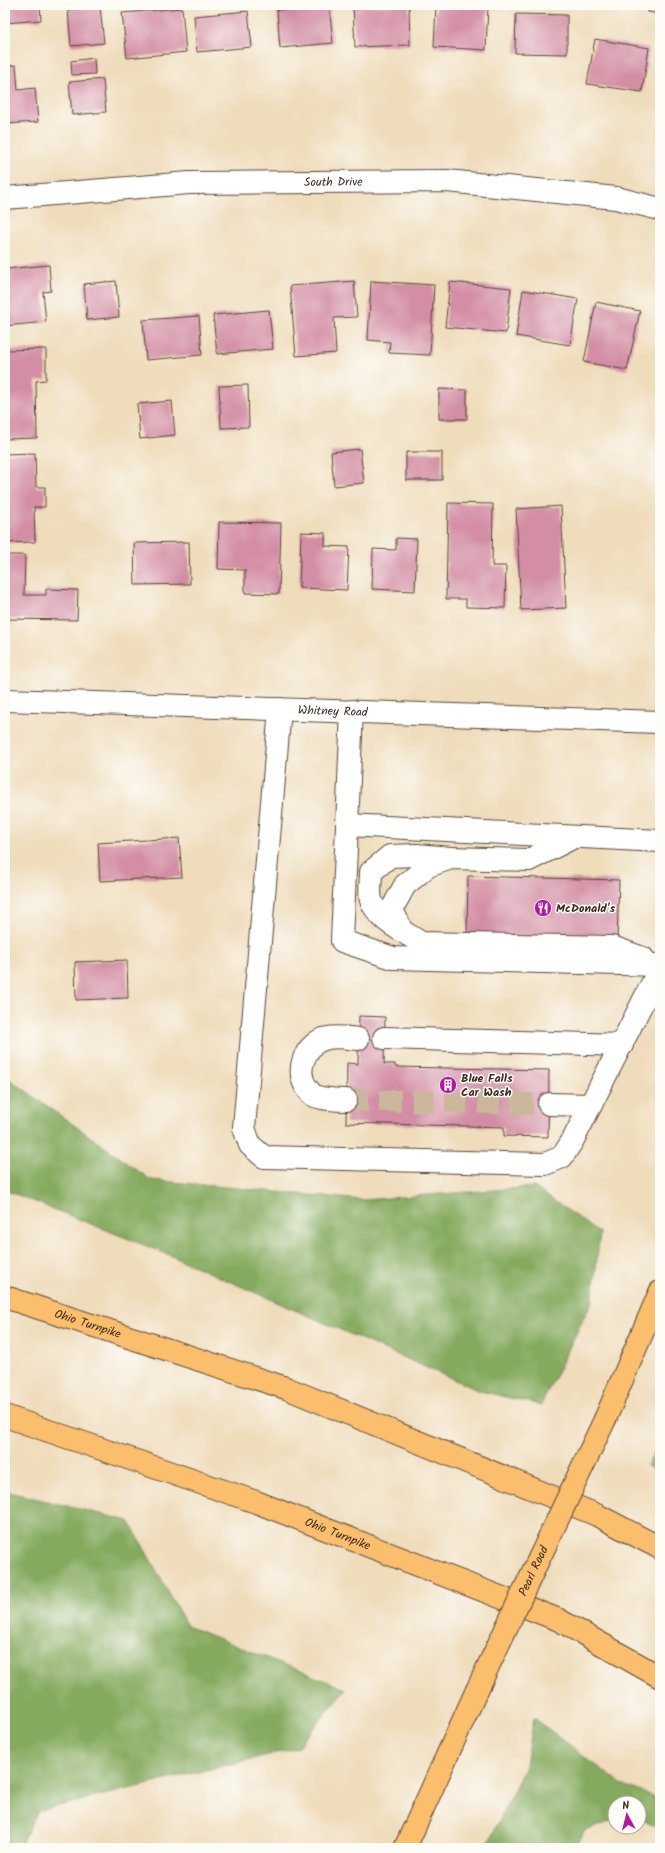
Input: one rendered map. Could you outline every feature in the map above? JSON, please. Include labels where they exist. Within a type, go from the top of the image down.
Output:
[{"type":"main road","name":"Pearl Road","points":[[405,1848],[476,1692],[606,1417],[660,1292]]},
{"type":"main road","name":"Ohio Turnpike","points":[[5,1297],[286,1388],[597,1515],[660,1548]]},
{"type":"main road","name":"Ohio Turnpike","points":[[5,1416],[256,1502],[559,1620],[660,1677]]},
{"type":"street","name":"South Drive","points":[[5,198],[189,183],[447,181],[616,198],[660,209]]},
{"type":"street","name":"Whitney Road","points":[[5,700],[660,722]]},
{"type":"street","points":[[280,709],[244,1128],[250,1145],[264,1158],[545,1164],[562,1158],[592,1105],[660,968]]},
{"type":"street","points":[[352,712],[342,941],[393,958],[660,965]]},
{"type":"street","points":[[347,825],[660,841]]},
{"type":"street","points":[[575,837],[529,860],[450,858],[417,855],[390,856],[371,872],[371,900],[383,920],[401,929],[421,943],[612,947],[660,965]]},
{"type":"street","points":[[401,929],[392,909],[405,885],[428,866],[450,858]]},
{"type":"street","points":[[346,1100],[337,1100],[313,1095],[305,1086],[301,1074],[302,1061],[311,1046],[327,1038],[358,1039]]},
{"type":"street","points":[[384,1038],[622,1045]]},
{"type":"street","points":[[548,1104],[592,1105]]},
{"type":"green space","points":[[5,1076],[151,1180],[362,1200],[534,1187],[600,1233],[592,1301],[541,1405],[480,1391],[167,1254],[5,1190]]},
{"type":"green space","points":[[660,1441],[660,1471],[647,1466]]},
{"type":"green space","points":[[5,1491],[129,1521],[187,1626],[346,1689],[297,1748],[38,1811],[19,1848],[5,1848]]},
{"type":"green space","points":[[534,1718],[621,1784],[660,1799],[660,1828],[647,1822],[647,1795],[607,1795],[607,1823],[584,1831],[576,1848],[486,1848],[526,1764]]},
{"type":"building","points":[[5,5],[40,5],[41,20],[5,23]]},
{"type":"building","points":[[329,5],[333,43],[280,48],[277,10]]},
{"type":"building","points":[[409,5],[410,45],[355,47],[353,6]]},
{"type":"building","points":[[436,5],[488,6],[486,50],[434,47]]},
{"type":"building","points":[[649,5],[660,5],[660,14],[648,12]]},
{"type":"building","points":[[100,7],[104,43],[71,46],[68,10]]},
{"type":"building","points":[[182,8],[186,52],[127,58],[122,13]]},
{"type":"building","points":[[248,11],[252,47],[197,52],[194,16]]},
{"type":"building","points":[[516,14],[567,15],[567,54],[515,53]]},
{"type":"building","points":[[595,39],[649,48],[642,92],[587,84]]},
{"type":"building","points":[[94,58],[95,74],[72,75],[71,61]]},
{"type":"building","points":[[16,65],[18,90],[35,88],[38,122],[5,124],[5,66]]},
{"type":"building","points":[[103,79],[106,112],[72,115],[69,82]]},
{"type":"building","points":[[49,265],[51,291],[43,292],[46,322],[5,326],[5,269]]},
{"type":"building","points":[[116,281],[119,317],[87,320],[84,284]]},
{"type":"building","points":[[354,281],[357,317],[334,318],[336,353],[296,356],[290,286]]},
{"type":"building","points":[[371,281],[434,285],[430,355],[389,353],[390,342],[368,340]]},
{"type":"building","points":[[450,282],[511,288],[506,333],[445,327]]},
{"type":"building","points":[[523,290],[578,299],[570,345],[516,336]]},
{"type":"building","points":[[596,302],[640,311],[627,370],[584,362]]},
{"type":"building","points":[[269,310],[273,349],[217,354],[213,315]]},
{"type":"building","points":[[199,316],[202,355],[146,360],[143,320]]},
{"type":"building","points":[[46,349],[46,380],[36,381],[37,438],[5,439],[5,350]]},
{"type":"building","points":[[248,385],[249,427],[221,428],[219,386]]},
{"type":"building","points":[[439,389],[467,390],[467,419],[439,419]]},
{"type":"building","points":[[172,401],[175,435],[140,439],[137,404]]},
{"type":"building","points":[[360,449],[364,483],[334,486],[331,452]]},
{"type":"building","points":[[406,452],[442,452],[442,480],[406,480]]},
{"type":"building","points":[[35,453],[36,487],[45,487],[45,507],[34,507],[35,542],[5,543],[5,454]]},
{"type":"building","points":[[448,503],[493,504],[492,566],[506,566],[505,608],[466,607],[466,599],[446,599]]},
{"type":"building","points":[[561,506],[566,608],[521,610],[516,509]]},
{"type":"building","points":[[219,522],[281,523],[279,594],[245,593],[245,570],[218,569]]},
{"type":"building","points":[[301,532],[325,533],[325,546],[349,547],[347,590],[299,588]]},
{"type":"building","points":[[396,538],[417,539],[415,591],[372,589],[373,549],[396,550]]},
{"type":"building","points":[[189,542],[190,584],[135,585],[134,543]]},
{"type":"building","points":[[5,555],[25,555],[24,595],[46,595],[46,589],[78,590],[77,620],[5,619]]},
{"type":"building","points":[[179,838],[182,877],[100,881],[98,843]]},
{"type":"building","name":"McDonald's","points":[[468,876],[619,880],[617,940],[467,936]]},
{"type":"building","points":[[127,960],[128,998],[76,1000],[75,962]]},
{"type":"building","name":"Blue Falls Car Wash","points":[[359,1016],[385,1017],[384,1064],[395,1064],[395,1067],[549,1070],[548,1137],[504,1136],[504,1127],[346,1123],[347,1063],[358,1064]]},
{"type":"tunnel","points":[[346,1100],[549,1104]]},
{"type":"place","name":"McDonald's","points":[[543,908]]},
{"type":"place","name":"Blue Falls Car Wash","points":[[448,1085]]}]
